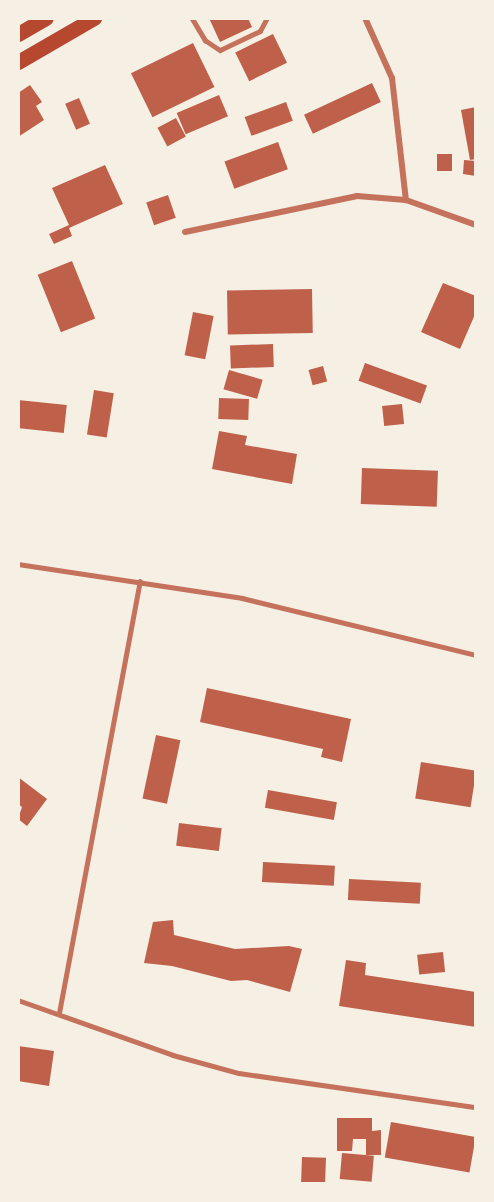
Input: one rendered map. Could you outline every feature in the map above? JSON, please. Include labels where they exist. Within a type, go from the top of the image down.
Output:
[{"type":"main road","points":[[18,34],[46,18]]},
{"type":"main road","points":[[18,62],[94,18]]},
{"type":"street","points":[[365,18],[392,78],[406,200]]},
{"type":"street","points":[[185,232],[357,196],[406,200],[476,225]]},
{"type":"lane","points":[[192,18],[205,40],[220,50],[260,31],[267,18]]},
{"type":"lane","points":[[18,564],[242,598],[476,655]]},
{"type":"lane","points":[[59,1013],[140,582]]},
{"type":"lane","points":[[18,1000],[173,1055],[239,1073],[476,1107]]},
{"type":"building","points":[[209,18],[248,18],[252,27],[220,42]]},
{"type":"building","points":[[273,34],[287,63],[249,81],[235,52]]},
{"type":"building","points":[[193,43],[214,87],[152,117],[131,73]]},
{"type":"building","points":[[372,83],[381,102],[313,134],[304,115]]},
{"type":"building","points":[[30,85],[42,102],[36,106],[44,120],[18,137],[18,93]]},
{"type":"building","points":[[219,95],[228,116],[186,134],[177,113]]},
{"type":"building","points":[[79,98],[90,124],[76,130],[65,104]]},
{"type":"building","points":[[286,102],[293,121],[251,136],[245,117]]},
{"type":"building","points":[[476,107],[476,159],[470,160],[461,110]]},
{"type":"building","points":[[176,118],[186,137],[167,146],[157,128]]},
{"type":"building","points":[[278,142],[288,169],[234,189],[224,161]]},
{"type":"building","points":[[437,154],[452,154],[452,171],[437,171]]},
{"type":"building","points":[[464,160],[476,161],[476,176],[463,174]]},
{"type":"building","points":[[105,165],[123,204],[69,228],[72,236],[54,244],[49,234],[69,225],[52,188]]},
{"type":"building","points":[[168,195],[176,218],[154,225],[146,202]]},
{"type":"building","points":[[72,261],[95,318],[61,332],[38,275]]},
{"type":"building","points":[[443,283],[476,296],[476,312],[460,349],[421,332]]},
{"type":"building","points":[[312,289],[313,333],[228,334],[227,290]]},
{"type":"building","points":[[193,312],[214,316],[205,359],[185,355]]},
{"type":"building","points":[[273,344],[274,367],[231,368],[230,346]]},
{"type":"building","points":[[365,363],[427,386],[421,403],[359,381]]},
{"type":"building","points":[[323,366],[327,381],[313,385],[309,370]]},
{"type":"building","points":[[229,370],[263,380],[257,399],[223,389]]},
{"type":"building","points":[[94,390],[114,393],[107,438],[87,434]]},
{"type":"building","points":[[219,398],[249,399],[248,420],[218,419]]},
{"type":"building","points":[[18,400],[67,405],[64,433],[18,428]]},
{"type":"building","points":[[402,404],[404,424],[384,426],[382,406]]},
{"type":"building","points":[[219,431],[247,436],[245,445],[297,454],[292,484],[212,469]]},
{"type":"building","points":[[362,468],[438,471],[437,507],[361,504]]},
{"type":"building","points":[[207,688],[351,719],[342,762],[321,757],[323,749],[200,722]]},
{"type":"building","points":[[156,735],[180,740],[167,804],[142,799]]},
{"type":"building","points":[[421,762],[476,771],[471,807],[415,799]]},
{"type":"building","points":[[18,777],[47,799],[27,826],[18,819],[22,807],[18,804]]},
{"type":"building","points":[[268,790],[337,802],[334,820],[265,808]]},
{"type":"building","points":[[179,823],[222,828],[219,851],[176,846]]},
{"type":"building","points":[[263,862],[335,866],[334,886],[262,882]]},
{"type":"building","points":[[349,879],[421,883],[420,904],[348,900]]},
{"type":"building","points":[[173,920],[174,935],[235,949],[289,946],[302,949],[290,992],[247,980],[231,981],[172,966],[144,963],[153,922]]},
{"type":"building","points":[[443,952],[445,972],[419,975],[417,955]]},
{"type":"building","points":[[346,960],[366,963],[365,975],[476,992],[476,1027],[339,1006]]},
{"type":"building","points":[[18,1046],[54,1051],[49,1086],[18,1081]]},
{"type":"building","points":[[337,1118],[372,1118],[372,1131],[381,1130],[381,1155],[366,1155],[366,1139],[353,1139],[352,1151],[337,1151]]},
{"type":"building","points":[[391,1122],[476,1137],[469,1172],[385,1157]]},
{"type":"building","points":[[342,1153],[374,1156],[372,1182],[340,1179]]},
{"type":"building","points":[[302,1157],[326,1158],[325,1184],[301,1184]]}]
